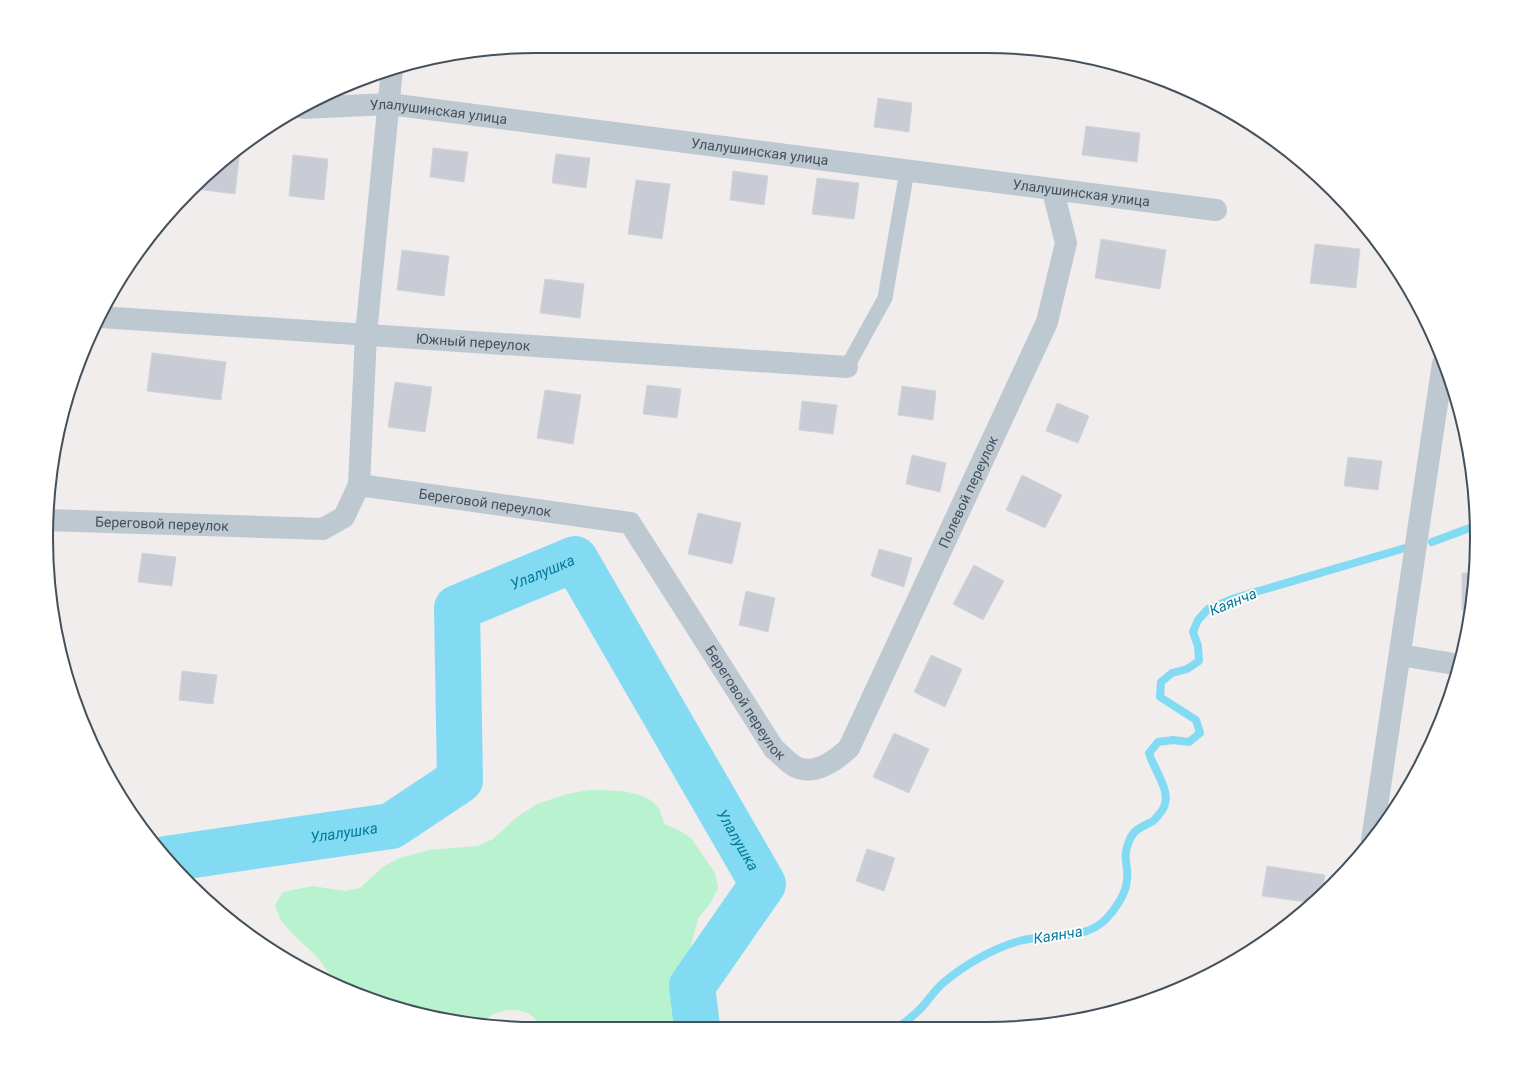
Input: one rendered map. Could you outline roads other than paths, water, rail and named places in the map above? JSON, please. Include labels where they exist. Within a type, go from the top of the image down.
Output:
[{"type":"street","points":[[359,485],[366,334],[391,76]]},
{"type":"street","name":"Улалушинская улица","points":[[315,107],[389,104],[1216,210]]},
{"type":"street","name":"Полевой переулок","points":[[815,770],[838,759],[849,748],[1047,322],[1066,243],[1054,190]]},
{"type":"street","name":"Южный переулок","points":[[106,317],[847,367]]},
{"type":"street","points":[[1374,826],[1441,375]]},
{"type":"street","name":"Береговой переулок","points":[[54,520],[323,528],[344,517],[359,485],[630,523],[774,749],[796,767],[815,770]]},
{"type":"street","points":[[1400,655],[1453,664]]},
{"type":"lane","points":[[847,367],[885,298],[907,171]]},
{"type":"waterway","name":"Каянча","points":[[1432,542],[1470,528]]},
{"type":"waterway","name":"Каянча","points":[[905,1022],[920,1009],[943,983],[979,958],[999,948],[1019,941],[1064,936],[1086,931],[1096,927],[1113,912],[1125,891],[1127,874],[1126,851],[1130,839],[1137,830],[1154,820],[1165,805],[1165,790],[1149,753],[1158,742],[1173,740],[1189,742],[1200,733],[1196,720],[1160,697],[1161,682],[1172,673],[1187,669],[1199,661],[1198,646],[1193,632],[1198,620],[1208,609],[1235,598],[1412,546]]},
{"type":"waterway","name":"Улалушка","points":[[174,858],[391,826],[460,780],[457,608],[575,559],[763,884],[692,986],[696,1022]]}]
